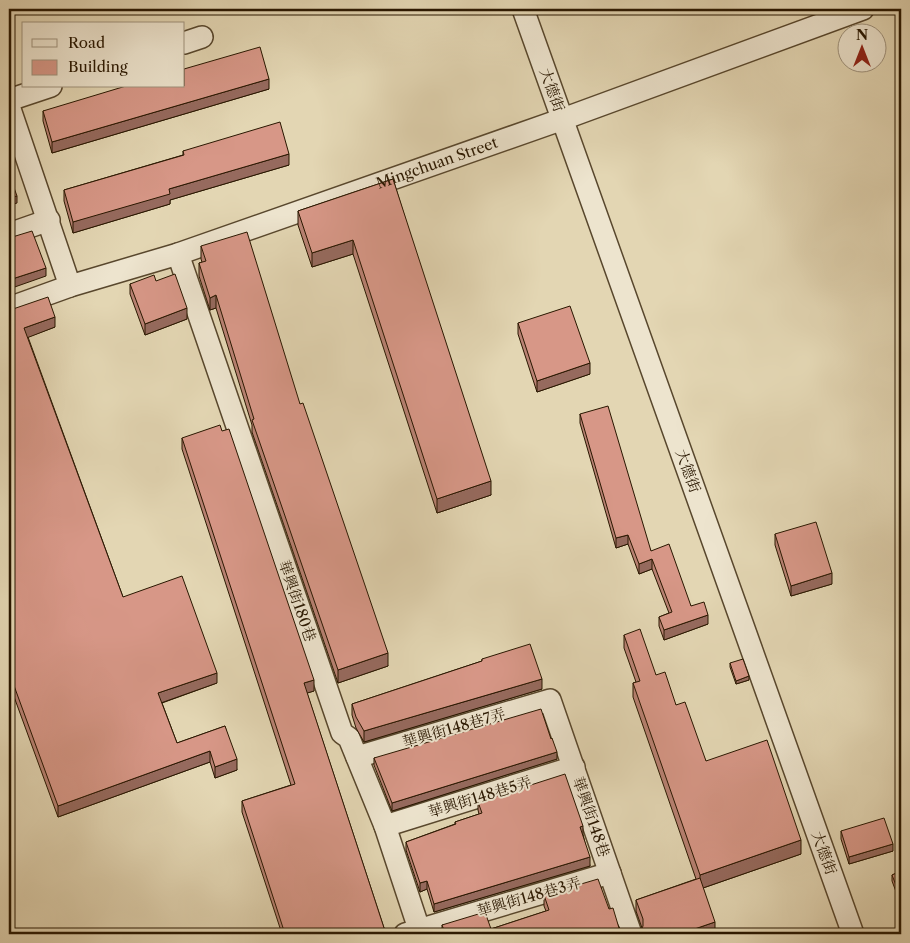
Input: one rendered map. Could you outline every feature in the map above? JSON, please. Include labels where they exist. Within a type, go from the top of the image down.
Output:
[{"type":"street","name":"大德街","points":[[523,9],[853,934]]},
{"type":"street","name":"Mingchuan Street","points":[[9,308],[70,286],[178,254],[563,119],[863,9]]},
{"type":"street","points":[[9,100],[45,88]]},
{"type":"street","points":[[9,106],[70,286]]},
{"type":"street","points":[[9,234],[49,220]]},
{"type":"street","name":"華興街180巷","points":[[178,254],[342,733],[349,738],[385,826],[412,932]]},
{"type":"street","name":"華興街148巷7弄","points":[[357,757],[550,700]]},
{"type":"street","name":"華興街148巷","points":[[550,700],[631,934]]},
{"type":"street","name":"華興街148巷5弄","points":[[385,826],[574,767]]},
{"type":"street","name":"華興街148巷3弄","points":[[412,932],[610,873]]},
{"type":"building","points":[[260,47],[269,79],[52,142],[43,111],[119,88],[185,88],[185,69]]},
{"type":"building","points":[[280,122],[289,154],[169,189],[170,194],[73,222],[64,190],[184,155],[183,151]]},
{"type":"building","points":[[9,174],[17,196],[9,198]]},
{"type":"building","points":[[393,179],[491,481],[437,499],[353,240],[312,253],[298,211]]},
{"type":"building","points":[[32,231],[46,268],[9,280],[9,238]]},
{"type":"building","points":[[247,232],[300,404],[303,403],[388,653],[338,670],[252,420],[254,419],[216,295],[210,298],[199,263],[206,261],[201,246]]},
{"type":"building","points":[[175,274],[187,308],[145,324],[130,284],[154,275],[156,281]]},
{"type":"building","points":[[48,297],[55,317],[24,328],[123,597],[182,576],[217,673],[158,693],[177,743],[225,726],[237,759],[215,767],[210,751],[58,806],[9,672],[9,309]]},
{"type":"building","points":[[570,306],[590,363],[537,381],[518,323]]},
{"type":"building","points":[[608,406],[651,551],[669,544],[691,606],[704,602],[708,615],[664,630],[659,617],[672,612],[652,559],[639,564],[628,535],[616,538],[580,414]]},
{"type":"building","points":[[220,425],[222,431],[229,429],[314,680],[304,683],[386,934],[285,934],[242,801],[295,784],[182,438]]},
{"type":"building","points":[[816,522],[832,573],[791,586],[775,534]]},
{"type":"building","points":[[640,629],[656,675],[665,672],[676,705],[685,702],[706,761],[767,740],[801,840],[700,875],[633,683],[640,681],[624,635]]},
{"type":"building","points":[[530,644],[542,679],[364,731],[356,717],[352,704]]},
{"type":"building","points":[[743,659],[749,676],[736,681],[730,663]]},
{"type":"building","points":[[541,709],[557,752],[392,803],[374,758]]},
{"type":"building","points":[[565,774],[583,826],[580,827],[590,857],[434,904],[427,881],[420,883],[406,842],[482,813],[478,802]]},
{"type":"building","points":[[884,818],[893,844],[849,857],[841,831]]},
{"type":"building","points":[[901,871],[901,898],[892,875]]},
{"type":"building","points":[[700,878],[715,922],[680,934],[636,934],[640,932],[643,926],[643,919],[636,900]]},
{"type":"building","points":[[598,879],[609,909],[613,908],[619,928],[626,934],[442,934],[445,933],[442,925],[485,912],[491,929],[549,910],[544,895]]}]
